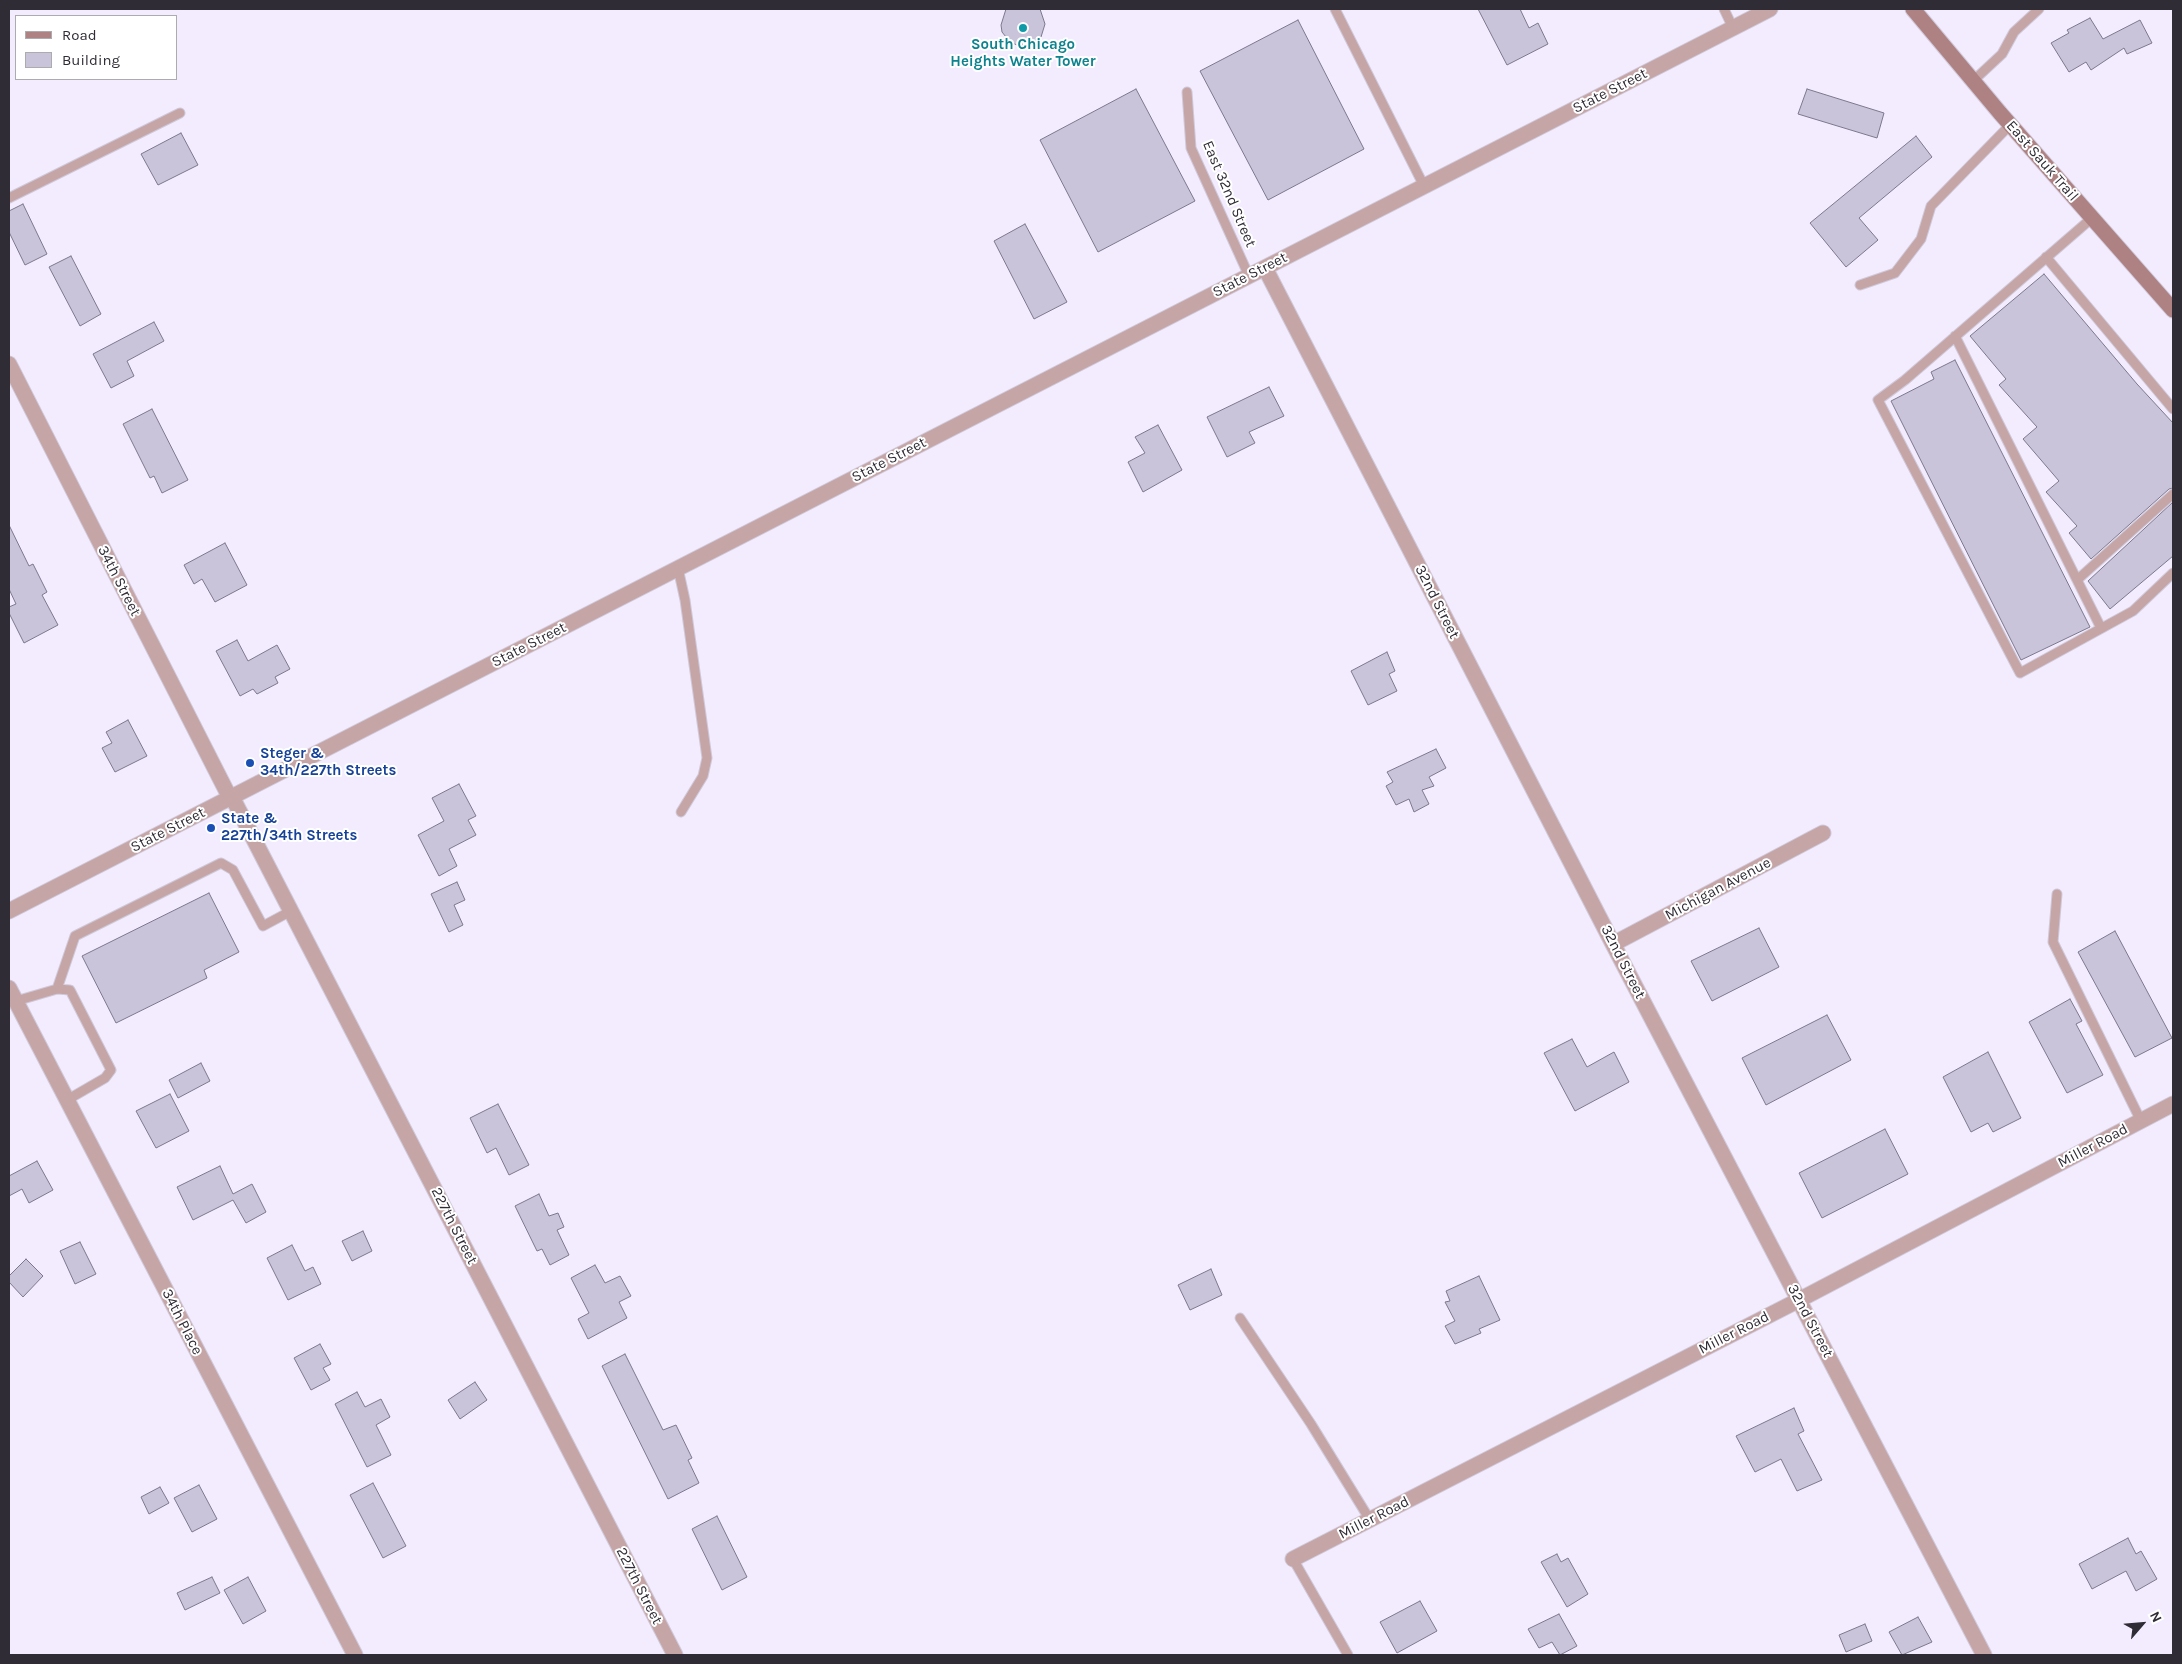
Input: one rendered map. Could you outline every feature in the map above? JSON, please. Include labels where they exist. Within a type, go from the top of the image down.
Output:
[{"type":"main road","name":"East Sauk Trail","points":[[1913,9],[2010,125],[2173,310]]},
{"type":"street","name":"State Street","points":[[9,911],[1770,9]]},
{"type":"street","name":"32nd Street","points":[[1265,268],[1984,1655]]},
{"type":"street","name":"34th Street","points":[[9,364],[231,798]]},
{"type":"street","name":"227th Street","points":[[231,798],[675,1655]]},
{"type":"street","name":"Michigan Avenue","points":[[1614,944],[1823,833]]},
{"type":"street","name":"34th Place","points":[[12,995],[355,1655]]},
{"type":"street","name":"Miller Road","points":[[1294,1559],[1799,1300],[2173,1104]]},
{"type":"lane","points":[[1334,9],[1424,186]]},
{"type":"lane","points":[[1724,9],[1733,28]]},
{"type":"lane","points":[[1973,81],[2002,54],[2014,32],[2039,9]]},
{"type":"lane","name":"East 32nd Street","points":[[1187,92],[1191,148],[1249,276]]},
{"type":"lane","points":[[9,198],[180,113]]},
{"type":"lane","points":[[1860,285],[1895,273],[1921,240],[1931,206],[2010,125]]},
{"type":"lane","points":[[2092,218],[1878,400],[2020,673],[2133,610],[2173,572]]},
{"type":"lane","points":[[2046,257],[2173,409]]},
{"type":"lane","points":[[1955,336],[2101,628]]},
{"type":"lane","points":[[2077,580],[2173,494]]},
{"type":"lane","points":[[678,568],[685,600],[707,758],[703,776],[681,812]]},
{"type":"lane","points":[[57,989],[75,936],[221,863],[233,870],[263,926],[291,911]]},
{"type":"lane","points":[[2057,894],[2053,942],[2141,1121]]},
{"type":"lane","points":[[12,995],[57,989],[70,990],[111,1070],[105,1078],[67,1100]]},
{"type":"lane","points":[[1240,1318],[1311,1424],[1370,1520]]},
{"type":"lane","points":[[1294,1559],[1348,1655]]},
{"type":"building","name":"South Chicago Heights Water Tower","points":[[1006,9],[1040,9],[1045,24],[1041,37],[1030,45],[1017,45],[1010,42],[1002,32],[1001,25]]},
{"type":"building","points":[[1478,9],[1520,9],[1529,28],[1538,23],[1548,44],[1507,65]]},
{"type":"building","points":[[2090,18],[2103,39],[2140,20],[2152,43],[2127,54],[2124,48],[2091,70],[2086,62],[2069,72],[2051,43],[2069,33],[2067,30]]},
{"type":"building","points":[[1298,20],[1364,149],[1268,200],[1200,71]]},
{"type":"building","points":[[1136,89],[1195,201],[1098,252],[1040,140]]},
{"type":"building","points":[[1807,89],[1884,113],[1877,138],[1798,114]]},
{"type":"building","points":[[181,133],[198,165],[158,185],[141,154]]},
{"type":"building","points":[[1916,136],[1932,157],[1859,218],[1878,240],[1846,267],[1810,223]]},
{"type":"building","points":[[23,204],[47,254],[25,265],[9,232],[9,211]]},
{"type":"building","points":[[1025,224],[1067,302],[1034,319],[994,241]]},
{"type":"building","points":[[71,256],[101,314],[80,326],[49,267]]},
{"type":"building","points":[[2044,274],[2137,384],[2173,423],[2173,488],[2169,489],[2091,559],[2069,533],[2077,526],[2046,492],[2059,481],[2023,439],[2037,427],[1999,385],[2006,379],[1970,336]]},
{"type":"building","points":[[154,322],[164,341],[127,361],[134,376],[111,388],[93,354]]},
{"type":"building","points":[[1955,360],[2090,627],[2021,660],[1891,401],[1934,379],[1931,372]]},
{"type":"building","points":[[1269,387],[1284,416],[1249,432],[1255,443],[1227,457],[1207,417]]},
{"type":"building","points":[[152,409],[188,480],[162,493],[154,476],[150,478],[123,424]]},
{"type":"building","points":[[1158,425],[1182,470],[1143,492],[1128,462],[1145,453],[1135,437]]},
{"type":"building","points":[[2173,502],[2173,556],[2110,609],[2088,581]]},
{"type":"building","points":[[9,525],[29,566],[33,564],[47,592],[42,595],[58,625],[24,643],[9,613],[9,607],[16,604],[9,589]]},
{"type":"building","points":[[225,543],[247,585],[215,602],[202,579],[194,584],[184,565]]},
{"type":"building","points":[[237,640],[248,661],[277,645],[290,669],[275,677],[278,683],[257,694],[253,689],[240,696],[216,651]]},
{"type":"building","points":[[1387,652],[1395,671],[1389,674],[1397,691],[1368,705],[1351,671]]},
{"type":"building","points":[[128,720],[147,756],[115,772],[102,748],[112,743],[106,732]]},
{"type":"building","points":[[1436,749],[1446,768],[1429,777],[1434,786],[1422,790],[1429,804],[1414,812],[1409,799],[1396,805],[1386,786],[1393,782],[1387,772]]},
{"type":"building","points":[[459,784],[476,816],[468,820],[476,835],[449,849],[457,866],[439,876],[418,835],[444,821],[432,798]]},
{"type":"building","points":[[457,882],[465,900],[454,905],[463,925],[449,932],[431,894]]},
{"type":"building","points":[[209,893],[239,952],[204,970],[207,978],[116,1023],[82,956]]},
{"type":"building","points":[[1759,928],[1779,967],[1712,1001],[1691,961]]},
{"type":"building","points":[[2115,931],[2172,1038],[2135,1057],[2078,952]]},
{"type":"building","points":[[2070,999],[2082,1021],[2076,1024],[2103,1075],[2067,1093],[2029,1022]]},
{"type":"building","points":[[1827,1015],[1851,1060],[1766,1105],[1742,1058]]},
{"type":"building","points":[[1572,1039],[1587,1067],[1614,1052],[1629,1082],[1575,1111],[1544,1053]]},
{"type":"building","points":[[1988,1052],[2021,1118],[1993,1132],[1988,1123],[1971,1132],[1943,1077]]},
{"type":"building","points":[[201,1063],[210,1081],[178,1098],[169,1080]]},
{"type":"building","points":[[170,1094],[189,1131],[156,1148],[136,1111]]},
{"type":"building","points":[[498,1104],[529,1165],[509,1175],[496,1148],[487,1153],[470,1118]]},
{"type":"building","points":[[1885,1129],[1908,1174],[1822,1218],[1799,1173]]},
{"type":"building","points":[[37,1161],[53,1190],[29,1203],[22,1189],[9,1196],[9,1176]]},
{"type":"building","points":[[220,1166],[233,1194],[252,1184],[266,1212],[246,1223],[233,1200],[193,1220],[177,1187]]},
{"type":"building","points":[[539,1194],[549,1216],[558,1213],[564,1227],[557,1230],[569,1255],[550,1265],[542,1249],[537,1251],[515,1206]]},
{"type":"building","points":[[363,1231],[372,1251],[352,1261],[342,1241]]},
{"type":"building","points":[[80,1242],[96,1274],[75,1284],[60,1251]]},
{"type":"building","points":[[292,1245],[305,1271],[313,1267],[321,1284],[288,1300],[267,1258]]},
{"type":"building","points":[[26,1259],[43,1276],[23,1297],[9,1282],[9,1276]]},
{"type":"building","points":[[595,1265],[605,1283],[620,1276],[631,1296],[619,1302],[627,1318],[588,1339],[578,1319],[589,1313],[571,1278]]},
{"type":"building","points":[[1211,1269],[1222,1295],[1190,1310],[1178,1285]]},
{"type":"building","points":[[1479,1276],[1500,1320],[1479,1329],[1481,1333],[1455,1344],[1445,1326],[1455,1321],[1445,1302],[1450,1301],[1446,1291]]},
{"type":"building","points":[[320,1344],[331,1364],[323,1368],[330,1380],[311,1390],[294,1358]]},
{"type":"building","points":[[625,1354],[663,1430],[676,1425],[692,1458],[688,1460],[699,1483],[668,1499],[602,1366]]},
{"type":"building","points":[[475,1382],[487,1400],[460,1419],[448,1400]]},
{"type":"building","points":[[357,1392],[365,1407],[381,1399],[390,1417],[376,1425],[391,1455],[367,1467],[335,1404]]},
{"type":"building","points":[[1794,1408],[1804,1431],[1798,1434],[1822,1480],[1797,1491],[1781,1459],[1755,1472],[1736,1436]]},
{"type":"building","points":[[373,1483],[406,1546],[383,1558],[350,1495]]},
{"type":"building","points":[[199,1485],[217,1519],[192,1532],[174,1498]]},
{"type":"building","points":[[160,1487],[169,1503],[149,1514],[141,1497]]},
{"type":"building","points":[[717,1516],[747,1577],[722,1590],[692,1529]]},
{"type":"building","points":[[2128,1538],[2136,1554],[2141,1551],[2157,1579],[2136,1591],[2126,1571],[2092,1589],[2079,1564]]},
{"type":"building","points":[[1557,1554],[1561,1562],[1568,1558],[1588,1594],[1567,1607],[1541,1562]]},
{"type":"building","points":[[212,1577],[220,1593],[185,1610],[177,1593]]},
{"type":"building","points":[[248,1577],[266,1611],[243,1624],[224,1590]]},
{"type":"building","points":[[1420,1601],[1437,1631],[1397,1653],[1380,1622]]},
{"type":"building","points":[[1559,1614],[1577,1646],[1560,1655],[1552,1642],[1539,1648],[1528,1629]]},
{"type":"building","points":[[1918,1617],[1932,1642],[1902,1655],[1889,1632]]},
{"type":"building","points":[[1865,1624],[1872,1641],[1846,1652],[1839,1635]]},
{"type":"place","name":"South Chicago Heights Water Tower","points":[[1023,28]]},
{"type":"place","name":"Steger & 34th/227th Streets","points":[[250,763]]},
{"type":"place","name":"State & 227th/34th Streets","points":[[211,828]]}]
